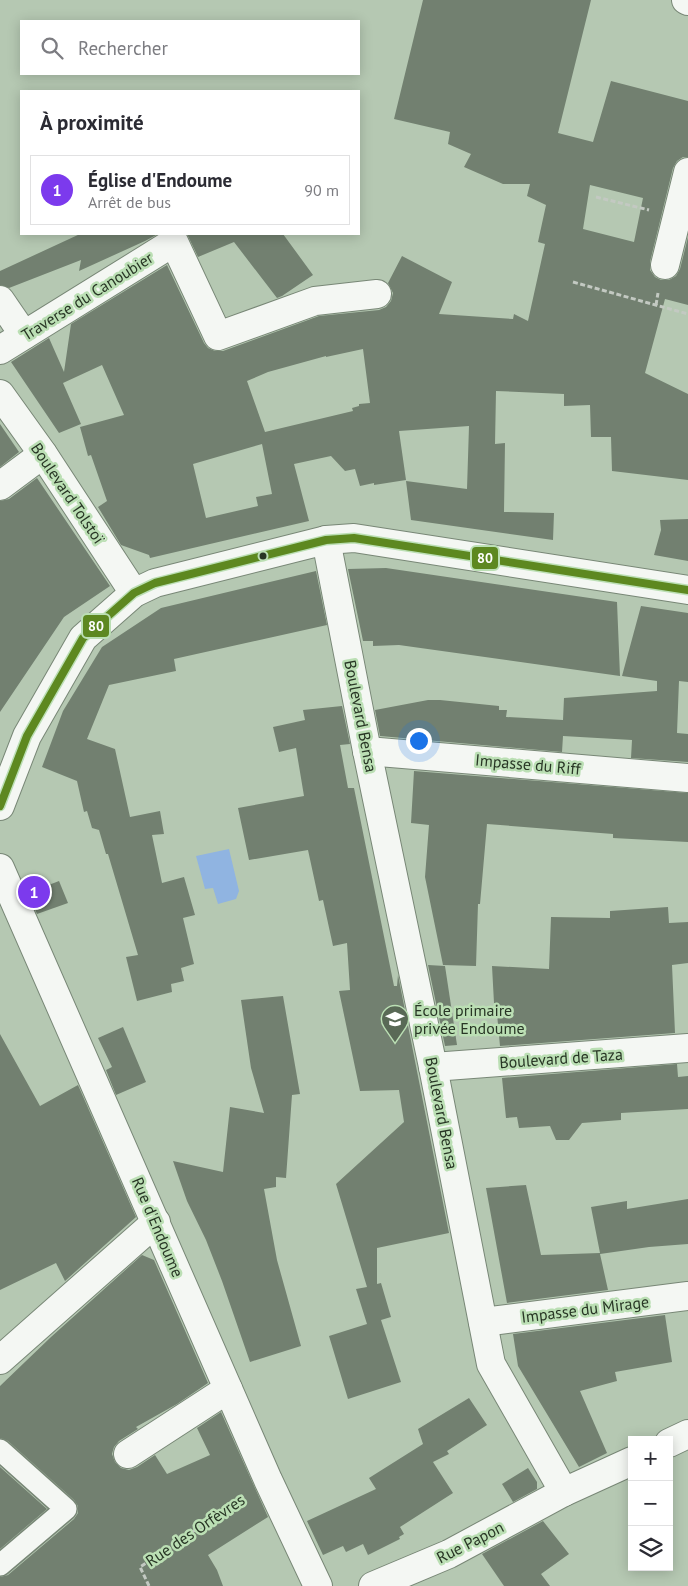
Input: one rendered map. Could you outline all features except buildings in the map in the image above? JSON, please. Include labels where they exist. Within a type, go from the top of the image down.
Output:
[{"type":"street","points":[[665,265],[688,172]]},
{"type":"street","name":"Traverse du Canoubier","points":[[0,350],[174,242],[218,336],[316,301],[377,294]]},
{"type":"street","points":[[0,300],[24,335]]},
{"type":"street","name":"Boulevard Tolstoï","points":[[0,394],[43,454],[134,593]]},
{"type":"street","points":[[0,486],[43,454]]},
{"type":"street","points":[[0,806],[27,736],[82,638],[134,593],[155,583],[326,540],[354,538],[688,590]]},
{"type":"street","name":"Boulevard Bensa","points":[[326,540],[491,1364],[564,1492]]},
{"type":"street","name":"Impasse du Riff","points":[[367,751],[688,778]]},
{"type":"street","name":"Rue d'Endoume","points":[[0,868],[268,1480],[318,1586]]},
{"type":"street","name":"Boulevard de Taza","points":[[433,1067],[688,1048]]},
{"type":"street","points":[[1,1357],[156,1222]]},
{"type":"street","name":"Impasse du Mirage","points":[[483,1322],[688,1296]]},
{"type":"street","points":[[128,1454],[228,1389]]},
{"type":"street","points":[[673,1441],[688,1434]]},
{"type":"street","points":[[0,1450],[66,1509],[0,1565]]},
{"type":"street","name":"Rue Papon","points":[[373,1586],[449,1554],[564,1492],[628,1463]]},
{"type":"path","points":[[596,197],[676,216]]},
{"type":"path","points":[[573,282],[688,314]]},
{"type":"path","name":"Rue des Orfèvres","points":[[149,1586],[140,1568],[268,1480]]},
{"type":"water","points":[[229,849],[239,891],[236,899],[218,904],[213,888],[205,889],[196,856]]},
{"type":"transit line","name":"80","points":[[0,806],[27,736],[83,638],[134,593],[155,583],[326,540],[354,538],[688,590]]},
{"type":"place","name":"Église d'Endoume","points":[[34,892]]},
{"type":"place","name":"École primaire privée Endoume","points":[[395,1043]]}]
